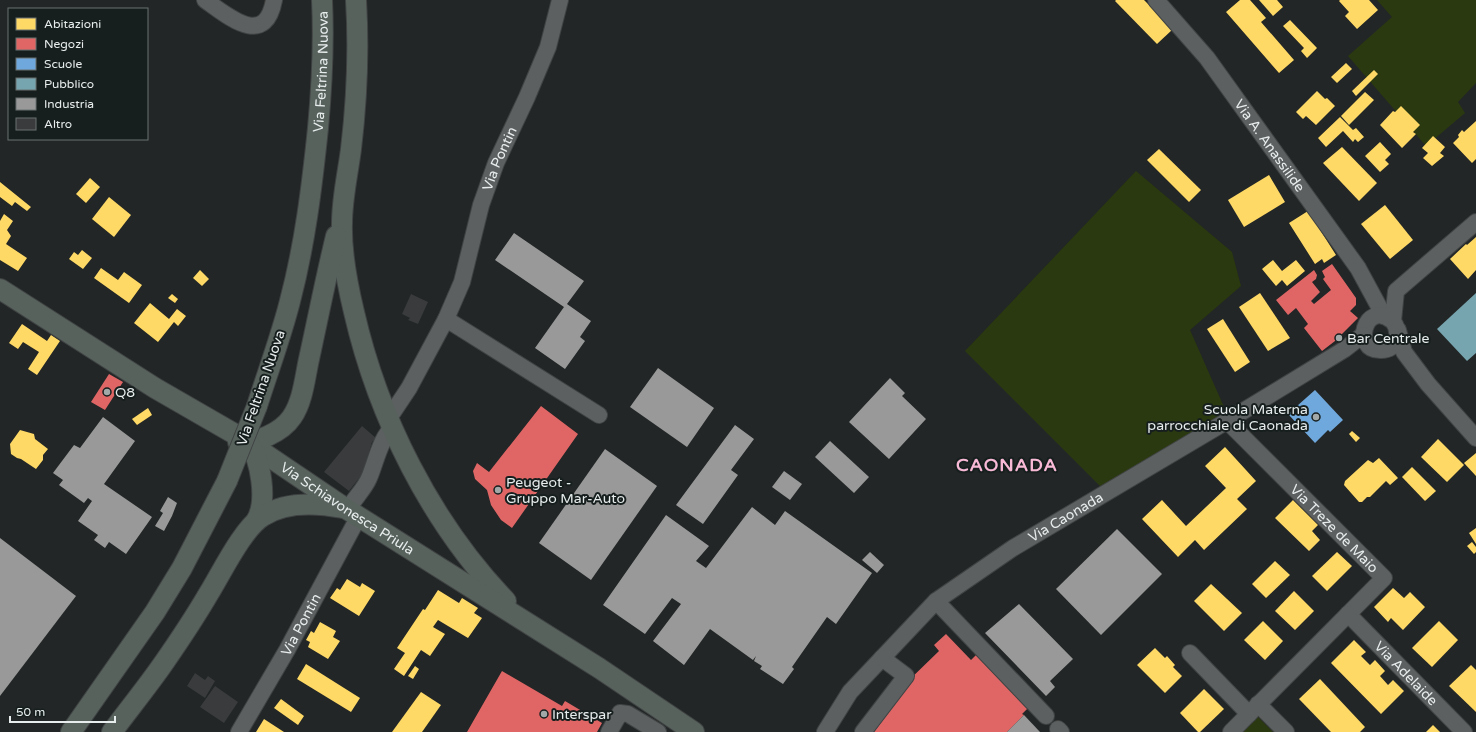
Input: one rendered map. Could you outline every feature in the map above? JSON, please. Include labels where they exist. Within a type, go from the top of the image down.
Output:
[{"type":"main road","name":"Via Feltrina Nuova","points":[[71,732],[155,612],[182,568],[227,481],[257,406],[290,303],[302,252],[316,158],[320,109],[322,0]]},
{"type":"main road","points":[[2,295],[161,392],[197,418],[239,443],[248,442],[266,436],[283,426],[296,409],[303,384],[342,215],[356,97],[358,28],[356,0]]},
{"type":"main road","points":[[342,215],[344,257],[350,298],[370,370],[405,456],[432,504],[454,537],[489,582],[532,626]]},
{"type":"main road","points":[[161,392],[206,431],[258,464],[353,513]]},
{"type":"main road","points":[[112,732],[163,664],[210,592],[236,548],[261,513],[262,500],[258,464],[254,451],[248,442]]},
{"type":"main road","name":"Via Schiavonesca Priula","points":[[248,442],[353,513],[599,668],[695,732]]},
{"type":"main road","points":[[256,521],[273,511],[302,504],[322,505],[353,513]]},
{"type":"street","points":[[205,0],[242,24],[251,27],[260,25],[268,18],[274,0]]},
{"type":"street","name":"Via Pontin","points":[[239,732],[287,650],[353,513],[354,499],[368,479],[394,411],[409,388],[446,319],[462,282],[481,205],[496,163],[527,97],[548,47],[560,0]]},
{"type":"street","name":"Via A. Anassilide","points":[[1156,0],[1207,58],[1358,268],[1374,299],[1390,320]]},
{"type":"street","points":[[1476,222],[1396,291],[1390,320],[1404,352],[1428,384],[1476,438]]},
{"type":"street","points":[[1374,299],[1366,336],[1379,351],[1396,348],[1404,352]]},
{"type":"street","name":"Via Caonada","points":[[825,732],[850,692],[936,601],[1013,548],[1227,421],[1366,336],[1369,320],[1376,316],[1390,320]]},
{"type":"street","points":[[446,319],[599,415]]},
{"type":"street","points":[[1387,350],[1394,344],[1398,336],[1390,320]]},
{"type":"street","name":"Via Treze de Maio","points":[[1227,421],[1384,578],[1231,732]]},
{"type":"street","points":[[936,601],[1046,716]]},
{"type":"street","name":"Via Adelaide","points":[[1348,614],[1464,732]]},
{"type":"street","points":[[1190,653],[1253,709],[1286,732]]},
{"type":"street","points":[[864,732],[906,676],[882,658]]},
{"type":"street","points":[[609,732],[620,713],[628,714],[658,732]]},
{"type":"green space","points":[[1377,0],[1476,0],[1476,83],[1458,102],[1465,113],[1426,146],[1348,56],[1392,17]]},
{"type":"green space","points":[[1136,171],[1232,252],[1241,286],[1190,330],[1228,416],[1102,488],[965,351]]},
{"type":"green space","points":[[1250,709],[1273,732],[1224,732]]},
{"type":"building: Abitazioni","points":[[1144,0],[1173,29],[1157,44],[1115,1]]},
{"type":"building: Abitazioni","points":[[1240,0],[1250,0],[1266,18],[1261,22],[1294,60],[1279,73],[1226,12]]},
{"type":"building: Abitazioni","points":[[1259,0],[1277,0],[1283,7],[1273,16]]},
{"type":"building: Abitazioni","points":[[1369,0],[1378,10],[1357,29],[1345,16],[1349,12],[1339,1]]},
{"type":"building: Abitazioni","points":[[1290,20],[1317,48],[1307,58],[1301,51],[1304,48],[1283,26]]},
{"type":"building: Abitazioni","points":[[1346,63],[1352,69],[1337,83],[1331,77]]},
{"type":"building: Abitazioni","points":[[1374,70],[1378,74],[1356,96],[1352,91]]},
{"type":"building: Abitazioni","points":[[1317,91],[1335,106],[1316,125],[1306,116],[1303,119],[1296,112]]},
{"type":"building: Abitazioni","points":[[1365,92],[1374,100],[1349,125],[1341,116]]},
{"type":"building: Abitazioni","points":[[1401,106],[1420,125],[1413,132],[1416,134],[1402,148],[1380,125],[1393,111],[1395,112]]},
{"type":"building: Abitazioni","points":[[1340,117],[1353,130],[1356,128],[1364,137],[1358,142],[1355,139],[1353,142],[1343,131],[1326,147],[1318,138]]},
{"type":"building: Abitazioni","points":[[1476,121],[1476,159],[1472,163],[1453,143],[1459,137],[1458,135],[1462,130],[1464,132]]},
{"type":"building: Abitazioni","points":[[1433,136],[1445,147],[1440,153],[1444,156],[1432,166],[1423,158],[1428,153],[1422,148]]},
{"type":"building: Abitazioni","points":[[1380,142],[1391,154],[1385,160],[1389,164],[1380,172],[1365,156]]},
{"type":"building: Abitazioni","points":[[1342,147],[1377,183],[1359,201],[1323,163]]},
{"type":"building: Abitazioni","points":[[1159,149],[1201,190],[1189,202],[1147,160]]},
{"type":"building: Abitazioni","points":[[1269,175],[1285,202],[1244,227],[1228,200]]},
{"type":"building: Abitazioni","points":[[90,178],[100,187],[86,203],[76,194]]},
{"type":"building: Abitazioni","points":[[0,182],[31,207],[27,211],[15,202],[12,206],[0,197]]},
{"type":"building: Abitazioni","points":[[109,197],[131,215],[114,237],[92,219]]},
{"type":"building: Abitazioni","points":[[1385,205],[1413,240],[1390,259],[1361,224]]},
{"type":"building: Abitazioni","points":[[1308,211],[1336,255],[1324,263],[1322,259],[1315,264],[1289,223]]},
{"type":"building: Abitazioni","points":[[4,214],[13,221],[7,230],[11,236],[6,244],[27,258],[18,271],[0,260],[0,221]]},
{"type":"building: Abitazioni","points":[[1476,237],[1476,270],[1468,279],[1450,259]]},
{"type":"building: Abitazioni","points":[[82,250],[92,258],[83,269],[69,259],[74,252],[78,255]]},
{"type":"building: Abitazioni","points":[[1273,260],[1282,271],[1296,260],[1305,271],[1287,286],[1282,280],[1276,286],[1262,269]]},
{"type":"building: Abitazioni","points":[[101,268],[118,280],[124,272],[142,285],[129,303],[94,278]]},
{"type":"building: Abitazioni","points":[[200,270],[209,279],[202,286],[193,278]]},
{"type":"building: Abitazioni","points":[[1260,293],[1290,338],[1268,351],[1239,307]]},
{"type":"building: Abitazioni","points":[[172,294],[178,299],[175,303],[168,298]]},
{"type":"building: Abitazioni","points":[[150,303],[169,319],[177,309],[186,316],[178,326],[174,322],[158,342],[134,323]]},
{"type":"building: Abitazioni","points":[[1223,319],[1250,362],[1235,372],[1207,329]]},
{"type":"building: Abitazioni","points":[[22,324],[47,341],[51,335],[60,341],[37,375],[28,369],[39,352],[23,342],[18,349],[9,343]]},
{"type":"building: Abitazioni","points":[[148,408],[152,415],[137,425],[132,419]]},
{"type":"building: Abitazioni","points":[[20,430],[34,434],[35,439],[48,449],[43,455],[43,460],[36,469],[11,454],[10,444]]},
{"type":"building: Abitazioni","points":[[1352,431],[1360,438],[1356,442],[1349,434]]},
{"type":"building: Abitazioni","points":[[1438,439],[1464,465],[1447,482],[1421,457]]},
{"type":"building: Abitazioni","points":[[1225,447],[1256,481],[1237,499],[1247,509],[1204,550],[1195,540],[1178,557],[1142,519],[1162,500],[1186,526],[1226,488],[1205,466]]},
{"type":"building: Abitazioni","points":[[1476,453],[1476,476],[1464,463]]},
{"type":"building: Abitazioni","points":[[1379,458],[1398,478],[1390,485],[1386,481],[1370,497],[1367,497],[1362,502],[1359,502],[1344,485],[1345,481],[1368,460],[1373,463]]},
{"type":"building: Abitazioni","points":[[1412,467],[1436,491],[1425,501],[1402,477]]},
{"type":"building: Abitazioni","points":[[1293,500],[1318,525],[1312,531],[1320,540],[1309,551],[1275,518]]},
{"type":"building: Abitazioni","points":[[1476,528],[1476,544],[1469,533]]},
{"type":"building: Abitazioni","points":[[1472,542],[1476,547],[1476,552],[1474,554],[1467,546]]},
{"type":"building: Abitazioni","points":[[1337,552],[1352,566],[1327,591],[1312,576]]},
{"type":"building: Abitazioni","points":[[1275,561],[1290,575],[1266,598],[1252,584]]},
{"type":"building: Abitazioni","points":[[347,579],[360,587],[362,583],[375,591],[359,616],[330,598],[337,588],[340,590]]},
{"type":"building: Abitazioni","points":[[1211,584],[1242,613],[1224,631],[1194,601]]},
{"type":"building: Abitazioni","points":[[1393,588],[1404,598],[1410,592],[1425,607],[1403,630],[1391,618],[1388,622],[1374,607]]},
{"type":"building: Abitazioni","points":[[438,590],[459,603],[462,598],[478,608],[474,613],[482,618],[468,638],[438,620],[433,627],[445,634],[430,656],[421,650],[404,676],[394,669],[405,653],[397,648],[423,609],[425,610]]},
{"type":"building: Abitazioni","points":[[1294,591],[1314,611],[1295,630],[1275,611]]},
{"type":"building: Abitazioni","points":[[1263,621],[1283,641],[1265,660],[1244,640]]},
{"type":"building: Abitazioni","points":[[1439,621],[1458,640],[1432,667],[1412,648]]},
{"type":"building: Abitazioni","points":[[320,622],[336,631],[333,637],[340,641],[328,659],[308,647],[310,642],[306,640],[311,631],[314,633]]},
{"type":"building: Abitazioni","points":[[1354,640],[1366,652],[1361,656],[1370,665],[1375,660],[1385,671],[1380,676],[1388,685],[1393,680],[1404,691],[1381,714],[1331,663]]},
{"type":"building: Abitazioni","points":[[1155,648],[1165,658],[1167,656],[1175,665],[1173,667],[1182,676],[1165,693],[1137,665]]},
{"type":"building: Abitazioni","points":[[306,664],[360,698],[351,712],[297,679]]},
{"type":"building: Abitazioni","points":[[1471,665],[1476,670],[1476,712],[1449,686]]},
{"type":"building: Abitazioni","points":[[415,666],[419,669],[413,679],[408,676]]},
{"type":"building: Abitazioni","points":[[1320,679],[1365,727],[1360,732],[1331,732],[1299,699]]},
{"type":"building: Abitazioni","points":[[1204,689],[1224,709],[1200,732],[1198,732],[1180,713]]},
{"type":"building: Abitazioni","points":[[421,692],[441,705],[422,732],[392,732]]},
{"type":"building: Abitazioni","points":[[281,699],[304,716],[298,725],[274,708]]},
{"type":"building: Abitazioni","points":[[264,719],[284,732],[256,732]]},
{"type":"building: Abitazioni","points":[[1433,725],[1440,732],[1426,732]]},
{"type":"building: Negozi","points":[[1332,264],[1356,298],[1356,305],[1350,311],[1358,318],[1335,341],[1322,351],[1304,328],[1308,324],[1296,308],[1288,315],[1276,300],[1314,270],[1317,275],[1316,279],[1312,282],[1320,292],[1311,301],[1314,304],[1331,290],[1323,279],[1325,277],[1322,271]]},
{"type":"building: Negozi","name":"Q8","points":[[109,374],[123,382],[105,410],[91,402]]},
{"type":"building: Negozi","points":[[541,406],[578,434],[512,528],[501,520],[491,505],[487,490],[475,479],[473,471],[477,463],[489,472]]},
{"type":"building: Negozi","points":[[946,634],[971,660],[977,654],[1029,707],[1022,714],[1024,715],[1007,732],[874,732],[906,687],[904,685],[939,651],[934,645]]},
{"type":"building: Negozi","points":[[502,671],[562,706],[565,701],[602,723],[597,732],[467,732]]},
{"type":"building: Scuole","name":"Scuola Materna parrocchiale di Caonada","points":[[1315,390],[1343,420],[1330,432],[1328,430],[1315,443],[1288,414]]},
{"type":"building: Pubblico","points":[[1476,293],[1476,353],[1467,361],[1437,329]]},
{"type":"building: Industria","points":[[514,233],[584,281],[567,304],[591,321],[580,337],[585,341],[565,369],[535,348],[564,307],[495,260]]},
{"type":"building: Industria","points":[[658,368],[714,408],[687,447],[630,407]]},
{"type":"building: Industria","points":[[890,378],[905,393],[902,396],[926,419],[889,459],[849,422]]},
{"type":"building: Industria","points":[[103,417],[135,441],[104,484],[152,517],[126,554],[109,542],[105,548],[94,540],[98,535],[78,521],[92,501],[88,498],[84,503],[59,485],[63,480],[53,473],[74,445],[80,448]]},
{"type":"building: Industria","points":[[735,425],[754,439],[731,470],[738,475],[703,524],[676,505]]},
{"type":"building: Industria","points":[[830,441],[869,477],[854,493],[815,457]]},
{"type":"building: Industria","points":[[605,449],[657,486],[591,580],[539,543]]},
{"type":"building: Industria","points":[[784,471],[802,484],[790,500],[772,487]]},
{"type":"building: Industria","points":[[168,497],[177,503],[164,531],[155,526],[163,513],[160,511]]},
{"type":"building: Industria","points":[[752,507],[775,525],[785,511],[872,573],[836,624],[827,617],[792,667],[794,669],[783,684],[760,669],[762,666],[754,661],[756,656],[753,660],[710,629],[684,665],[653,641],[681,604],[672,598],[645,634],[603,605],[666,515],[709,546],[696,561],[706,568]]},
{"type":"building: Industria","points":[[1117,529],[1162,574],[1101,635],[1056,589]]},
{"type":"building: Industria","points":[[0,538],[76,596],[0,696]]},
{"type":"building: Industria","points":[[870,552],[884,565],[877,573],[862,560]]},
{"type":"building: Industria","points":[[1019,604],[1073,659],[1050,681],[1055,687],[1046,696],[985,633]]},
{"type":"building: Industria","points":[[1024,715],[1040,732],[1007,732]]},
{"type":"building: Altro","points":[[411,294],[428,302],[418,324],[408,320],[410,318],[402,314]]},
{"type":"building: Altro","points":[[362,426],[376,438],[372,442],[363,473],[349,491],[324,472]]},
{"type":"building: Altro","points":[[195,673],[205,680],[208,676],[215,681],[205,698],[187,686]]},
{"type":"building: Altro","points":[[215,686],[238,702],[224,723],[200,707]]},
{"type":"place","name":"Bar Centrale","points":[[1339,338]]},
{"type":"place","name":"Q8","points":[[107,392]]},
{"type":"place","name":"Scuola Materna parrocchiale di Caonada","points":[[1316,417]]},
{"type":"place","name":"Peugeot - Gruppo Mar-Auto","points":[[498,490]]},
{"type":"place","name":"Interspar","points":[[544,714]]},
{"type":"district","name":"CAONADA","points":[[1007,465]]}]
